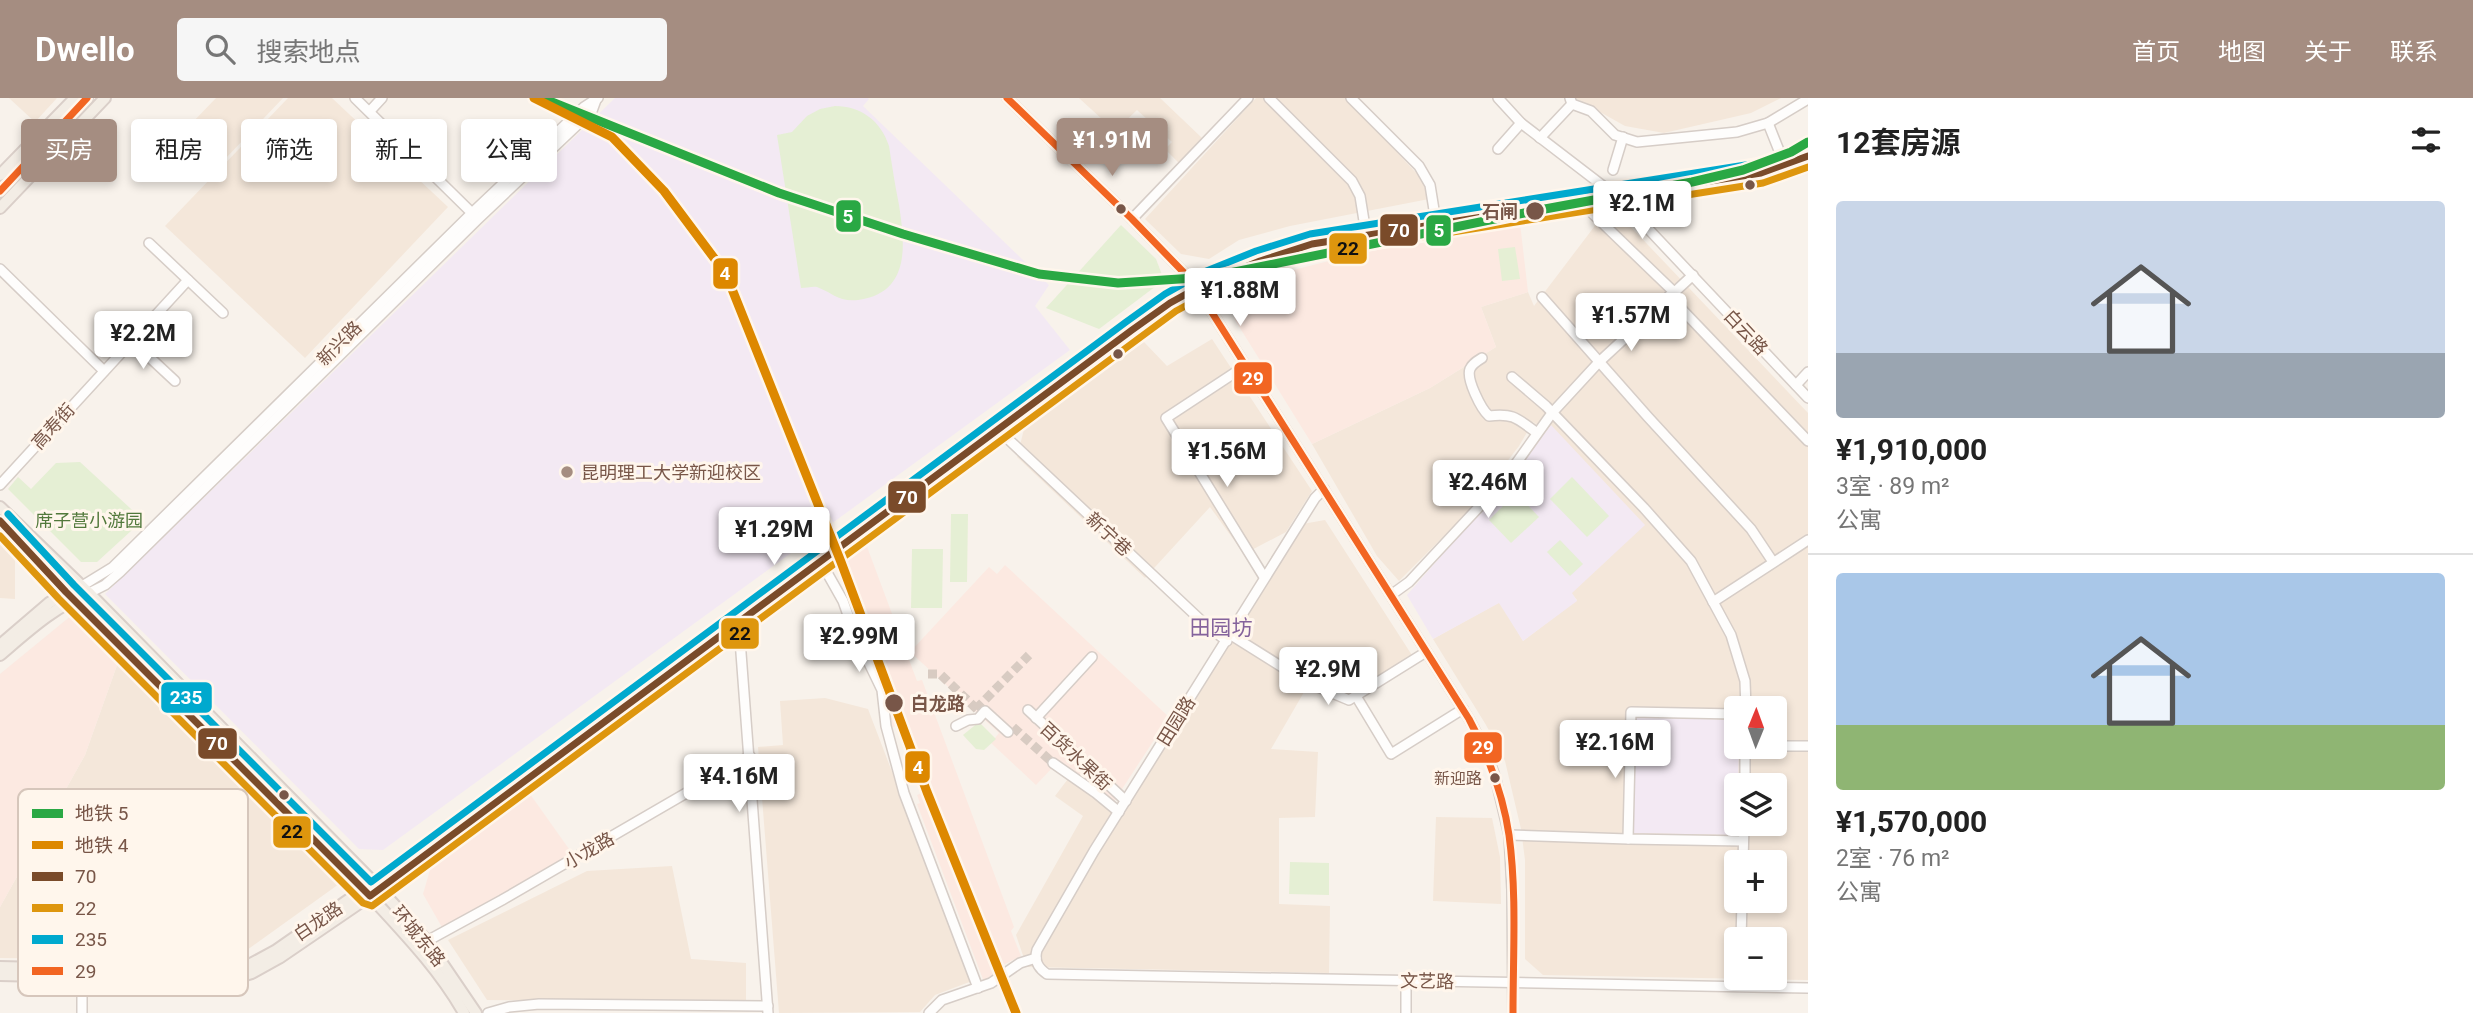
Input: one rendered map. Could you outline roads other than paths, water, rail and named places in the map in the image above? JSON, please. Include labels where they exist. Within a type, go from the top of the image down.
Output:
[{"type":"main road","points":[[0,175],[75,98]]},
{"type":"main road","points":[[0,191],[87,98]]},
{"type":"main road","points":[[0,208],[105,98]]},
{"type":"main road","name":"白龙路","points":[[1194,285],[1312,244],[1590,199],[1611,192],[1759,165],[1808,146]]},
{"type":"main road","name":"白龙路","points":[[248,974],[279,958],[998,426],[1194,285],[1284,244],[1310,236],[1434,216],[1761,173],[1808,156]]},
{"type":"main road","name":"白龙路","points":[[739,617],[821,562],[998,426]]},
{"type":"main road","name":"环城东路","points":[[0,507],[85,589],[377,886],[427,941],[476,1013]]},
{"type":"main road","name":"环城东路","points":[[0,522],[367,893],[433,968],[464,1013]]},
{"type":"main road","points":[[0,645],[49,603],[85,589]]},
{"type":"main road","points":[[0,655],[70,595]]},
{"type":"main road","name":"白龙路","points":[[248,965],[367,893]]},
{"type":"main road","name":"白龙路","points":[[0,967],[18,967]]},
{"type":"main road","name":"白龙路","points":[[0,975],[18,975]]},
{"type":"street","points":[[355,98],[475,216]]},
{"type":"street","points":[[370,111],[382,98]]},
{"type":"street","points":[[534,98],[564,110],[572,118]]},
{"type":"street","points":[[1007,98],[1132,219],[1194,285],[1463,709],[1485,749],[1495,776],[1509,835],[1513,1013]]},
{"type":"street","points":[[1132,219],[1248,98]]},
{"type":"street","points":[[1269,98],[1352,181],[1360,197],[1365,227]]},
{"type":"street","points":[[1351,98],[1419,166],[1430,185],[1434,216]]},
{"type":"street","name":"白云路","points":[[1498,98],[1540,138],[1611,192],[1808,398]]},
{"type":"street","name":"新兴路","points":[[85,589],[105,585],[120,572],[572,118],[597,99]]},
{"type":"street","name":"新兴路","points":[[475,216],[592,111],[597,99]]},
{"type":"street","points":[[1540,138],[1571,101],[1591,111],[1615,135],[1637,142],[1737,132],[1768,123],[1808,99]]},
{"type":"street","points":[[1498,149],[1521,122]]},
{"type":"street","points":[[1768,123],[1782,158]]},
{"type":"street","points":[[1613,170],[1623,138]]},
{"type":"street","points":[[1590,199],[1593,215],[1672,294],[1808,441]]},
{"type":"street","points":[[149,243],[223,313]]},
{"type":"street","points":[[0,269],[104,371]]},
{"type":"street","points":[[1391,595],[1409,582],[1480,507],[1505,479],[1552,413],[1600,362],[1693,275]]},
{"type":"street","name":"高寿街","points":[[0,485],[188,280]]},
{"type":"street","points":[[1542,297],[1751,529],[1773,562]]},
{"type":"street","points":[[133,338],[174,381]]},
{"type":"street","points":[[1482,358],[1471,366],[1469,374],[1482,410],[1489,416],[1516,416],[1537,433]]},
{"type":"street","points":[[1245,366],[1166,418],[1264,577]]},
{"type":"street","points":[[1796,385],[1808,372]]},
{"type":"street","points":[[1511,377],[1552,413],[1691,561],[1731,635],[1745,681],[1746,696]]},
{"type":"street","name":"新宁巷","points":[[998,426],[1008,439],[1208,627],[1306,682],[1349,699],[1356,696]]},
{"type":"street","name":"田园路","points":[[1036,958],[1037,950],[1119,812],[1229,638],[1264,577],[1315,498],[1324,489]]},
{"type":"street","points":[[1713,601],[1808,540]]},
{"type":"street","points":[[821,562],[843,601],[854,632],[882,690],[886,726],[904,793],[978,988]]},
{"type":"street","points":[[488,1013],[509,1007],[540,1004],[768,1009],[739,617]]},
{"type":"street","points":[[1426,652],[1356,696],[1391,754],[1463,709]]},
{"type":"street","points":[[1036,718],[1092,657]]},
{"type":"street","name":"百货水果街","points":[[1028,710],[1126,801]]},
{"type":"street","points":[[956,726],[978,719],[985,711],[1008,732]]},
{"type":"street","points":[[1628,839],[1631,712],[1724,714]]},
{"type":"street","points":[[1787,746],[1808,746]]},
{"type":"street","name":"小龙路","points":[[427,941],[750,757]]},
{"type":"street","points":[[1053,763],[1119,812]]},
{"type":"street","points":[[1509,835],[1743,841]]},
{"type":"street","points":[[1743,836],[1743,850]]},
{"type":"street","points":[[929,1013],[942,1000],[992,983],[1020,963],[1036,958]]},
{"type":"street","name":"文艺路","points":[[1036,958],[1041,970],[1047,974],[1514,983],[1724,983]]},
{"type":"street","points":[[1406,981],[1406,1013]]},
{"type":"street","name":"文艺路","points":[[1787,986],[1808,988]]},
{"type":"tunnel","points":[[976,709],[1029,655]]},
{"type":"tunnel","points":[[928,674],[940,674],[981,713]]},
{"type":"tunnel","points":[[1013,727],[1053,763]]},
{"type":"metro line","name":"4","points":[[534,98],[612,137],[664,191],[726,274],[841,562],[927,792],[1016,1013]]},
{"type":"metro line","name":"5","points":[[542,98],[779,193],[903,234],[1039,274],[1118,283],[1210,277],[1534,211],[1692,182],[1743,170],[1791,152],[1808,142]]},
{"type":"place","name":"石闸","points":[[1535,211]]},
{"type":"place","name":"昆明理工大学新迎校区","points":[[567,472]]},
{"type":"place","name":"白龙路","points":[[894,703]]},
{"type":"place","name":"新迎路","points":[[1495,778]]},
{"type":"district","name":"田园坊","points":[[1221,628]]},
{"type":"park label","name":"席子营小游园","points":[[89,520]]}]
